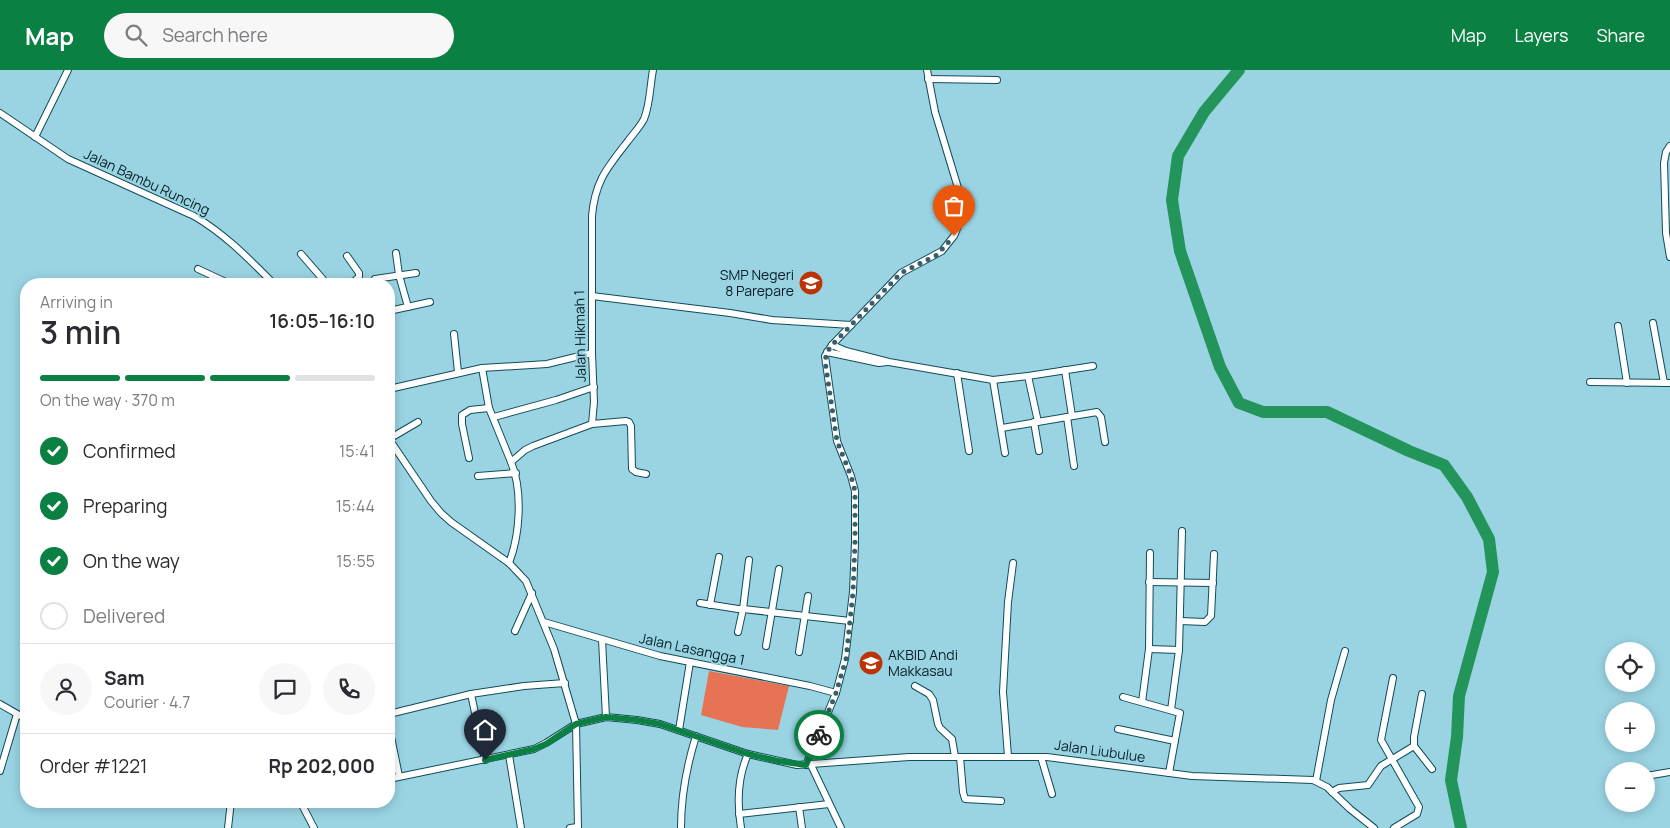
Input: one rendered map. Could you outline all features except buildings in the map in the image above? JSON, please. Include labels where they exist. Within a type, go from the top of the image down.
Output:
[{"type":"street","points":[[35,137],[68,70]]},
{"type":"street","name":"Jalan Hikmah 1","points":[[592,424],[594,387],[592,353],[592,216],[596,190],[608,166],[639,128],[644,119],[653,70]]},
{"type":"street","points":[[841,828],[808,765],[836,693],[846,659],[855,543],[856,496],[854,484],[836,434],[825,361],[827,352],[832,345],[901,273],[942,251],[954,236],[961,219],[962,206],[960,195],[935,112],[927,70]]},
{"type":"street","points":[[928,79],[997,80]]},
{"type":"street","name":"Jalan Bambu Runcing","points":[[0,113],[68,159],[209,224],[229,240],[268,278]]},
{"type":"street","points":[[1670,146],[1666,152],[1664,163],[1666,233],[1670,257]]},
{"type":"street","points":[[396,252],[399,275],[408,307]]},
{"type":"street","points":[[301,254],[322,278]]},
{"type":"street","points":[[348,256],[359,273],[357,278]]},
{"type":"street","points":[[198,269],[217,278]]},
{"type":"street","points":[[381,278],[416,273]]},
{"type":"street","points":[[592,296],[772,320],[851,325]]},
{"type":"street","points":[[395,310],[430,302]]},
{"type":"street","points":[[1590,382],[1667,383],[1653,323]]},
{"type":"street","points":[[1618,326],[1627,382]]},
{"type":"street","points":[[454,334],[458,372]]},
{"type":"street","points":[[832,345],[841,350],[889,362],[993,380],[1093,366]]},
{"type":"street","points":[[827,352],[879,363],[889,362]]},
{"type":"street","points":[[395,387],[458,372],[482,368],[547,364],[592,353]]},
{"type":"street","points":[[482,368],[489,408],[516,472],[518,494],[516,539],[509,563]]},
{"type":"street","points":[[1065,370],[1074,466]]},
{"type":"street","points":[[957,373],[970,451]]},
{"type":"street","points":[[1028,376],[1039,450]]},
{"type":"street","points":[[993,380],[1002,428],[1004,452]]},
{"type":"street","points":[[494,417],[556,400],[594,387]]},
{"type":"street","points":[[469,458],[462,415],[470,410],[489,408]]},
{"type":"street","points":[[1002,428],[1094,412],[1100,414],[1105,442]]},
{"type":"street","points":[[511,462],[533,446],[592,424],[626,421],[630,422],[632,426],[632,469],[646,474]]},
{"type":"street","points":[[395,437],[418,422]]},
{"type":"street","points":[[395,450],[441,513],[509,563],[526,581],[532,593],[565,683],[576,724],[578,828],[570,828]]},
{"type":"street","points":[[478,476],[516,472]]},
{"type":"street","points":[[1171,710],[1179,650],[1182,531]]},
{"type":"street","points":[[1142,702],[1148,648],[1150,552]]},
{"type":"street","points":[[1180,621],[1205,622],[1211,617],[1214,554]]},
{"type":"street","points":[[710,605],[719,557]]},
{"type":"street","points":[[738,632],[749,560]]},
{"type":"street","points":[[1008,756],[1003,692],[1008,602],[1013,564]]},
{"type":"street","points":[[766,646],[779,569]]},
{"type":"street","points":[[1149,582],[1213,583]]},
{"type":"street","points":[[515,631],[532,593]]},
{"type":"street","points":[[799,652],[808,596]]},
{"type":"street","points":[[700,603],[738,610],[850,621]]},
{"type":"street","name":"Jalan Lasangga 1","points":[[544,622],[637,650],[836,693]]},
{"type":"street","points":[[602,640],[606,717]]},
{"type":"street","points":[[1148,648],[1179,650]]},
{"type":"street","points":[[1345,650],[1331,700],[1316,781],[1332,792],[1374,828]]},
{"type":"street","points":[[679,730],[690,662]]},
{"type":"street","points":[[1393,678],[1381,740],[1419,808],[1417,814],[1394,828]]},
{"type":"street","points":[[395,713],[471,694],[524,686],[565,683]]},
{"type":"street","points":[[915,686],[927,692],[933,700],[938,724],[952,739],[958,757],[965,799],[1000,801]]},
{"type":"street","points":[[471,694],[485,760]]},
{"type":"street","points":[[1422,694],[1414,746],[1432,769]]},
{"type":"street","points":[[1123,697],[1180,713],[1169,773]]},
{"type":"street","points":[[0,704],[20,716]]},
{"type":"street","points":[[0,771],[2,754],[17,714]]},
{"type":"street","name":"Jalan Liubulue","points":[[576,724],[606,717],[660,724],[748,754],[808,765],[909,757],[1041,757],[1083,760],[1192,776],[1316,781]]},
{"type":"street","points":[[395,777],[534,749],[546,744],[576,724]]},
{"type":"street","points":[[1118,729],[1175,741]]},
{"type":"street","points":[[681,828],[686,779],[696,736]]},
{"type":"street","points":[[1332,792],[1339,788],[1368,785],[1380,766],[1414,746]]},
{"type":"street","points":[[741,828],[738,784],[748,754]]},
{"type":"street","points":[[509,755],[521,828]]},
{"type":"street","points":[[395,757],[399,776]]},
{"type":"street","points":[[1041,757],[1052,794]]},
{"type":"street","points":[[1655,774],[1670,772]]},
{"type":"street","points":[[739,814],[829,804]]},
{"type":"street","points":[[228,828],[229,808]]},
{"type":"street","points":[[304,808],[314,828]]},
{"type":"street","points":[[799,808],[802,828]]},
{"type":"shaded area","points":[[709,671],[789,686],[778,730],[742,727],[701,715]]},
{"type":"waterway","points":[[1239,70],[1204,112],[1178,156],[1172,200],[1180,251],[1220,367],[1239,403],[1263,412],[1327,412],[1409,451],[1444,465],[1467,497],[1489,539],[1493,572],[1459,696],[1457,737],[1451,780],[1461,828]]},
{"type":"way so far","points":[[819,735],[836,693],[846,659],[853,592],[856,510],[854,484],[837,441],[825,356],[832,345],[901,273],[937,255],[954,236]]},
{"type":"place","name":"SMP Negeri 8 Parepare","points":[[811,283]]},
{"type":"place","name":"AKBID Andi Makkasau","points":[[871,663]]},
{"type":"route","points":[[485,760],[534,749],[546,744],[576,724],[606,717],[660,724],[748,754],[797,765],[806,765],[819,735]]}]
